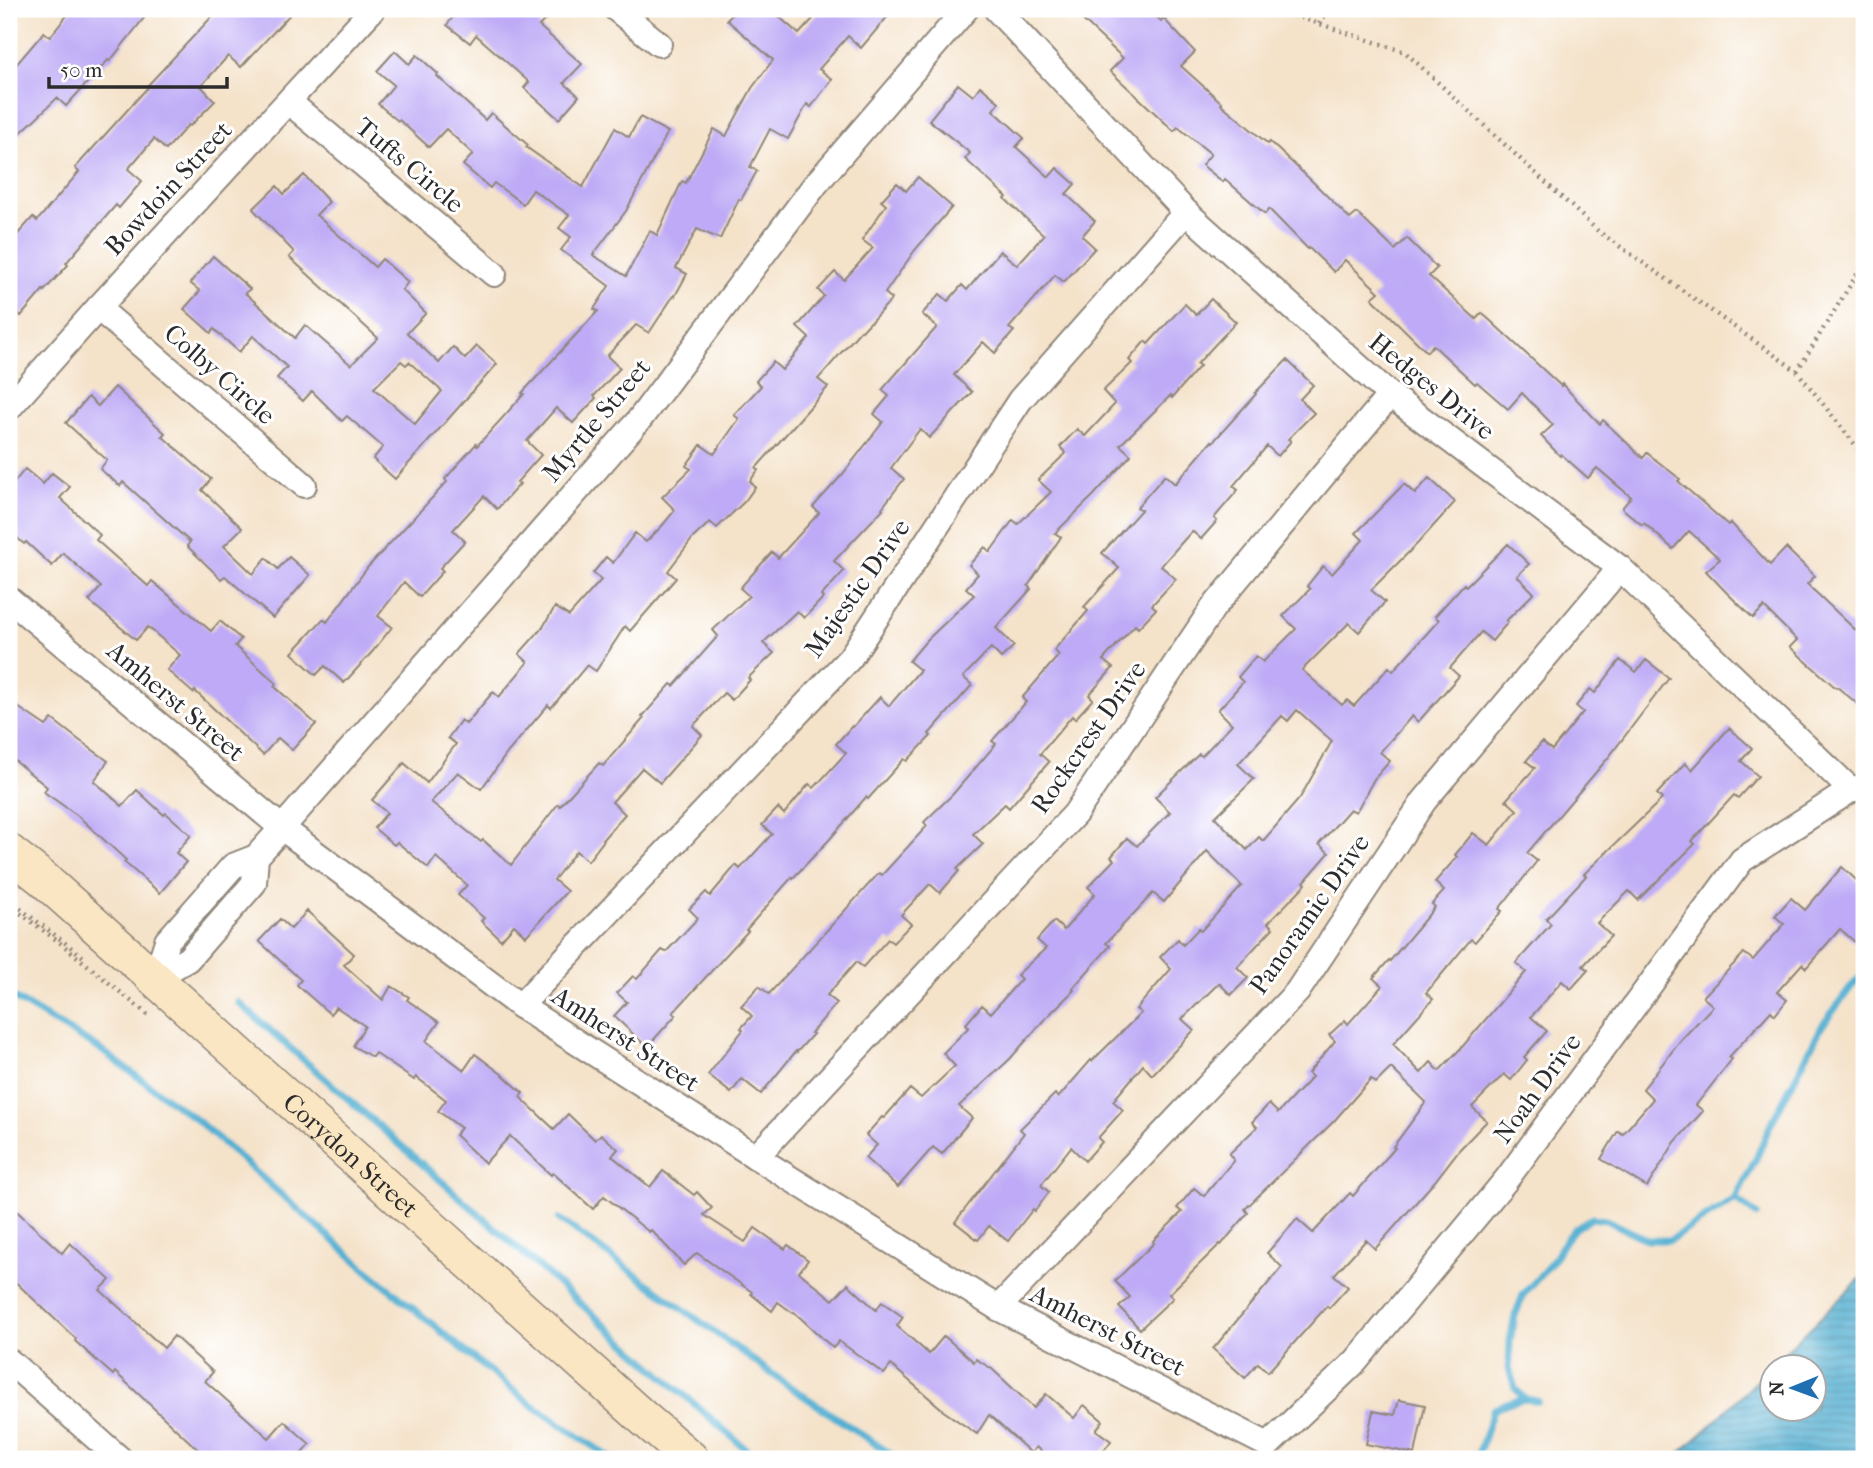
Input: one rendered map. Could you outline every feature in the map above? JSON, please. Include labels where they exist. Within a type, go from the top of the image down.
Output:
[{"type":"main road","name":"Corydon Street","points":[[9,852],[155,978],[691,1459]]},
{"type":"street","name":"Bowdoin Street","points":[[9,408],[373,9]]},
{"type":"street","points":[[616,9],[659,44]]},
{"type":"street","name":"Myrtle Street","points":[[155,978],[188,959],[254,883],[256,857],[639,420],[815,185],[966,9]]},
{"type":"street","name":"Hedges Drive","points":[[996,9],[1186,212],[1390,395],[1620,568],[1858,788]]},
{"type":"street","name":"Tufts Circle","points":[[289,102],[494,274]]},
{"type":"street","name":"Majestic Drive","points":[[520,1006],[850,658],[1020,400],[1186,212]]},
{"type":"street","name":"Colby Circle","points":[[98,308],[304,485]]},
{"type":"street","name":"Rockcrest Drive","points":[[756,1157],[1075,814],[1213,608],[1390,395]]},
{"type":"street","name":"Panoramic Drive","points":[[998,1308],[1297,992],[1424,801],[1620,568]]},
{"type":"street","name":"Amherst Street","points":[[9,599],[282,828],[520,1006],[998,1308],[1268,1445]]},
{"type":"street","name":"Noah Drive","points":[[1268,1445],[1356,1361],[1506,1180],[1742,860],[1858,788]]},
{"type":"street","points":[[9,1361],[120,1459]]},
{"type":"path","points":[[1274,9],[1405,52],[1598,231],[1797,371],[1864,456]]},
{"type":"path","points":[[1319,24],[1330,9]]},
{"type":"path","points":[[1797,371],[1864,263]]},
{"type":"path","points":[[9,905],[155,1020]]},
{"type":"water","points":[[1864,1275],[1864,1459],[1673,1459],[1758,1379],[1758,1422],[1828,1422],[1828,1352],[1785,1352]]},
{"type":"building","points":[[72,9],[151,9],[110,61],[108,60],[66,106],[57,98],[9,144],[9,73],[44,32],[50,37]]},
{"type":"building","points":[[219,9],[295,9],[241,67],[228,56],[201,86],[215,101],[188,125],[166,150],[154,139],[128,169],[142,181],[119,208],[116,205],[66,263],[68,265],[21,316],[9,306],[9,244],[33,217],[37,221],[79,172],[75,168]]},
{"type":"building","points":[[459,9],[555,9],[539,26],[582,64],[564,83],[579,96],[559,119],[524,88],[529,82],[476,35],[470,43],[447,25]]},
{"type":"building","points":[[737,9],[770,9],[799,34],[822,9],[894,9],[861,48],[848,36],[819,69],[832,79],[811,107],[807,104],[788,139],[770,129],[750,167],[757,171],[741,200],[739,199],[720,239],[697,229],[676,268],[687,274],[675,296],[649,333],[636,325],[607,356],[620,368],[594,396],[596,398],[573,423],[556,408],[527,441],[541,455],[517,482],[520,484],[497,509],[484,496],[453,530],[465,541],[440,568],[443,571],[420,597],[404,582],[378,616],[392,627],[344,683],[325,666],[316,675],[292,653],[323,619],[327,622],[368,567],[598,311],[594,309],[609,286],[561,250],[571,237],[559,228],[569,215],[533,190],[523,204],[494,183],[490,188],[463,165],[473,154],[446,129],[429,147],[378,104],[394,85],[377,71],[395,51],[409,64],[417,55],[485,120],[491,113],[528,145],[526,147],[583,187],[615,128],[629,137],[640,117],[668,132],[626,211],[593,255],[626,276],[650,231],[657,235],[682,181],[686,183],[714,129],[726,136],[752,88],[773,60],[727,20]]},
{"type":"building","points":[[1071,9],[1148,9],[1161,21],[1163,18],[1195,52],[1181,66],[1221,104],[1268,144],[1270,142],[1350,219],[1357,213],[1395,250],[1407,238],[1437,268],[1429,276],[1476,319],[1482,313],[1561,386],[1562,384],[1600,424],[1603,420],[1643,458],[1647,453],[1680,479],[1678,481],[1728,525],[1731,523],[1770,565],[1786,548],[1815,576],[1807,584],[1864,638],[1864,709],[1790,647],[1797,640],[1764,607],[1753,618],[1727,593],[1706,571],[1720,559],[1689,531],[1673,549],[1622,508],[1631,497],[1597,468],[1588,478],[1561,454],[1560,456],[1541,436],[1553,425],[1522,393],[1508,409],[1477,382],[1475,384],[1433,345],[1427,352],[1372,298],[1379,292],[1345,260],[1334,272],[1269,209],[1265,214],[1225,179],[1223,182],[1202,165],[1211,154],[1178,127],[1174,131],[1110,71],[1123,58]]},
{"type":"building","points":[[958,84],[973,96],[980,86],[999,102],[993,110],[1024,138],[1016,147],[1049,177],[1057,168],[1075,184],[1066,194],[1095,221],[1082,236],[1095,248],[1064,282],[1055,275],[1009,328],[1014,331],[995,353],[983,342],[954,375],[972,392],[929,438],[920,429],[891,468],[904,479],[883,509],[834,561],[844,571],[821,596],[823,598],[804,618],[797,611],[763,643],[774,653],[748,678],[750,680],[732,700],[724,693],[693,726],[702,735],[660,783],[642,768],[612,802],[625,814],[588,861],[576,851],[554,880],[567,891],[526,936],[514,925],[501,940],[481,921],[484,918],[458,895],[467,885],[436,857],[428,868],[397,842],[394,845],[374,828],[387,813],[372,800],[404,763],[427,783],[456,744],[448,738],[461,720],[466,724],[493,692],[499,697],[528,662],[519,654],[543,627],[555,607],[569,616],[601,580],[593,573],[606,557],[613,563],[635,533],[646,542],[662,526],[675,510],[662,497],[691,469],[686,466],[701,445],[714,454],[739,419],[734,415],[761,386],[756,381],[773,362],[782,370],[809,338],[797,327],[824,296],[818,290],[835,272],[844,280],[873,248],[862,240],[886,205],[881,201],[897,183],[906,191],[918,177],[952,207],[915,250],[885,293],[892,299],[818,379],[828,387],[756,468],[758,470],[750,481],[755,487],[745,501],[717,528],[710,522],[693,538],[668,571],[676,578],[630,631],[625,626],[596,671],[587,665],[551,708],[548,705],[481,789],[458,772],[431,802],[481,842],[483,840],[511,865],[558,804],[560,806],[599,763],[603,766],[671,684],[674,686],[718,636],[713,630],[749,596],[740,588],[772,552],[778,558],[819,513],[813,507],[883,422],[874,414],[889,396],[882,390],[937,327],[922,314],[940,294],[948,301],[962,285],[967,290],[1000,251],[1017,265],[1044,235],[965,159],[970,153],[929,120]]},
{"type":"building","points":[[304,175],[329,202],[316,215],[375,267],[382,259],[408,282],[402,290],[426,313],[407,333],[439,363],[453,347],[465,359],[477,346],[497,364],[395,479],[373,459],[383,447],[347,416],[342,421],[312,391],[303,401],[277,378],[287,367],[253,336],[239,352],[214,329],[211,333],[184,309],[200,291],[190,283],[213,256],[250,289],[245,293],[295,338],[305,325],[351,365],[378,338],[289,257],[294,252],[253,209],[277,186],[284,194]],"holes":[[[401,361],[406,365],[409,362],[442,391],[415,424],[374,388]]]},
{"type":"building","points":[[1211,299],[1236,322],[1197,364],[1200,366],[1172,398],[1170,396],[1120,445],[1131,455],[1055,533],[1061,537],[1028,586],[1031,589],[996,628],[1014,646],[1001,658],[991,648],[963,677],[972,685],[929,734],[931,736],[907,761],[904,759],[868,799],[866,797],[792,877],[746,930],[748,931],[673,1013],[676,1015],[647,1047],[614,1016],[627,1002],[617,993],[633,976],[637,979],[662,950],[666,952],[698,918],[689,909],[706,892],[710,896],[736,865],[740,869],[772,834],[762,825],[778,808],[784,814],[809,784],[814,788],[846,753],[836,744],[852,726],[880,697],[889,706],[920,670],[909,661],[974,595],[966,588],[978,574],[969,565],[985,547],[990,552],[1013,520],[1018,524],[1051,492],[1038,480],[1066,453],[1060,447],[1077,429],[1085,436],[1115,404],[1103,391],[1132,363],[1129,360],[1145,341],[1148,344],[1185,304],[1196,315]]},
{"type":"building","points":[[1287,360],[1313,385],[1300,399],[1314,413],[1288,439],[1291,441],[1278,456],[1267,446],[1233,486],[1238,490],[1214,518],[1217,521],[1201,539],[1192,531],[1161,566],[1176,579],[1152,605],[1156,609],[1138,628],[1135,625],[1103,660],[1113,668],[1089,695],[1093,699],[1075,719],[1072,716],[1040,754],[1049,762],[1009,808],[1005,804],[973,834],[983,844],[957,869],[959,871],[940,893],[930,884],[901,915],[911,924],[893,943],[888,939],[863,967],[856,962],[827,995],[837,1003],[761,1094],[742,1079],[731,1093],[708,1075],[752,1016],[741,1006],[759,986],[769,994],[879,873],[882,875],[927,826],[924,822],[953,794],[996,744],[992,741],[1026,702],[1022,698],[1059,655],[1054,650],[1088,611],[1084,607],[1119,568],[1102,553],[1141,510],[1137,507],[1165,475],[1175,484]]},
{"type":"building","points":[[115,387],[165,433],[162,436],[211,479],[202,490],[242,528],[224,546],[253,574],[266,558],[278,569],[289,557],[310,575],[273,618],[225,576],[221,579],[187,546],[190,542],[123,482],[120,486],[100,469],[107,460],[66,423],[88,397],[98,406]]},
{"type":"building","points":[[25,469],[43,484],[52,473],[70,487],[60,498],[100,535],[96,540],[148,586],[152,581],[211,631],[220,621],[241,639],[235,646],[316,724],[292,750],[278,738],[263,755],[195,691],[193,693],[167,670],[180,655],[148,627],[136,640],[89,601],[101,587],[63,553],[52,566],[26,542],[24,544],[9,531],[9,489]]},
{"type":"building","points":[[1429,478],[1455,502],[1371,590],[1385,602],[1359,632],[1349,623],[1302,670],[1342,705],[1347,700],[1354,706],[1389,667],[1393,671],[1439,620],[1435,616],[1464,584],[1466,586],[1508,544],[1529,564],[1517,576],[1534,593],[1506,621],[1508,622],[1492,641],[1481,632],[1450,668],[1459,676],[1418,722],[1412,716],[1380,752],[1390,761],[1374,779],[1356,812],[1350,809],[1319,844],[1329,853],[1304,882],[1306,884],[1268,923],[1273,928],[1237,967],[1248,978],[1231,995],[1219,983],[1182,1019],[1194,1030],[1152,1075],[1143,1065],[1113,1101],[1123,1110],[1098,1138],[1102,1142],[1085,1161],[1071,1147],[1041,1185],[1049,1192],[1008,1241],[989,1226],[978,1240],[955,1222],[1024,1133],[1020,1129],[1055,1094],[1058,1098],[1091,1060],[1141,1013],[1136,1009],[1171,969],[1160,957],[1178,939],[1183,945],[1199,928],[1201,931],[1242,886],[1207,851],[1164,902],[1153,893],[1106,943],[1110,946],[1074,990],[1010,1059],[959,1106],[972,1118],[942,1154],[933,1147],[898,1187],[865,1158],[877,1145],[866,1135],[910,1089],[921,1098],[955,1066],[943,1053],[969,1027],[966,1024],[982,1005],[991,1013],[1021,979],[1017,975],[1046,948],[1037,940],[1054,921],[1064,930],[1095,894],[1088,887],[1114,860],[1111,857],[1127,838],[1137,846],[1170,812],[1155,797],[1199,754],[1202,756],[1232,724],[1218,710],[1243,682],[1238,677],[1256,656],[1263,662],[1296,629],[1283,616],[1310,589],[1307,586],[1323,566],[1332,574],[1363,540],[1356,533],[1404,484],[1415,494]],"holes":[[[1297,710],[1332,741],[1300,798],[1263,841],[1259,837],[1247,850],[1215,817],[1254,779],[1238,764],[1282,716],[1288,721]]]},
{"type":"building","points":[[1620,660],[1636,672],[1646,660],[1669,678],[1608,758],[1527,853],[1537,861],[1499,909],[1502,911],[1475,942],[1471,939],[1426,993],[1433,999],[1393,1044],[1421,1073],[1431,1062],[1439,1071],[1463,1046],[1526,972],[1516,963],[1551,924],[1546,919],[1586,876],[1584,874],[1662,799],[1657,794],[1685,763],[1692,770],[1729,728],[1752,748],[1741,761],[1758,776],[1738,798],[1734,795],[1692,841],[1695,844],[1638,900],[1629,891],[1597,923],[1611,936],[1583,966],[1588,970],[1571,989],[1562,981],[1531,1017],[1547,1031],[1524,1057],[1527,1060],[1511,1080],[1504,1074],[1472,1107],[1487,1121],[1375,1249],[1366,1240],[1334,1275],[1348,1287],[1329,1308],[1327,1306],[1268,1372],[1258,1363],[1245,1378],[1213,1349],[1282,1267],[1267,1253],[1297,1219],[1313,1233],[1350,1193],[1353,1196],[1395,1148],[1393,1147],[1426,1102],[1391,1068],[1376,1083],[1371,1079],[1334,1121],[1245,1209],[1248,1213],[1221,1245],[1169,1294],[1173,1298],[1140,1329],[1119,1307],[1130,1297],[1115,1281],[1182,1212],[1177,1208],[1194,1188],[1204,1196],[1234,1160],[1229,1154],[1257,1127],[1252,1122],[1269,1104],[1278,1113],[1312,1077],[1308,1073],[1335,1041],[1329,1035],[1345,1020],[1348,1024],[1382,986],[1373,978],[1435,907],[1432,904],[1444,891],[1435,882],[1473,833],[1489,845],[1517,810],[1506,800],[1535,768],[1526,761],[1542,742],[1552,750],[1583,712],[1576,706],[1590,689],[1595,693]]},
{"type":"building","points":[[9,701],[46,726],[52,719],[108,761],[94,781],[122,806],[137,790],[191,835],[176,853],[186,862],[160,893],[78,816],[44,792],[47,787],[9,756]]},
{"type":"building","points":[[1842,867],[1864,887],[1864,931],[1855,942],[1840,929],[1806,968],[1802,964],[1777,992],[1787,1000],[1775,1015],[1771,1011],[1729,1057],[1732,1059],[1696,1105],[1703,1111],[1675,1142],[1647,1187],[1601,1159],[1618,1131],[1623,1134],[1653,1099],[1643,1089],[1681,1040],[1713,1006],[1703,997],[1744,953],[1753,960],[1784,924],[1775,916],[1791,898],[1805,910]]},
{"type":"building","points":[[307,911],[354,954],[344,965],[383,1000],[391,986],[439,1022],[426,1041],[464,1070],[475,1054],[523,1093],[520,1097],[554,1129],[568,1114],[595,1140],[601,1134],[618,1149],[612,1156],[650,1187],[663,1171],[694,1195],[697,1192],[712,1208],[704,1215],[745,1242],[755,1228],[785,1249],[788,1245],[808,1260],[799,1272],[833,1300],[848,1284],[876,1310],[882,1302],[903,1317],[897,1326],[929,1354],[944,1336],[974,1362],[976,1359],[992,1369],[1034,1408],[1046,1394],[1074,1418],[1084,1405],[1103,1421],[1096,1430],[1111,1441],[1097,1459],[1050,1459],[1036,1447],[1031,1453],[989,1415],[977,1434],[942,1410],[891,1365],[884,1374],[839,1341],[833,1348],[794,1312],[778,1302],[772,1311],[751,1294],[752,1292],[697,1253],[684,1265],[651,1230],[649,1232],[604,1196],[593,1209],[553,1173],[551,1175],[510,1136],[485,1163],[455,1135],[461,1128],[438,1111],[446,1100],[416,1077],[414,1080],[375,1053],[372,1057],[353,1046],[365,1026],[336,1007],[330,1014],[297,985],[301,980],[259,941],[280,919],[291,929]]},
{"type":"building","points":[[9,1204],[62,1253],[70,1243],[110,1280],[100,1290],[164,1348],[174,1336],[213,1372],[205,1381],[269,1438],[284,1421],[310,1444],[297,1459],[208,1459],[115,1372],[113,1375],[75,1341],[76,1339],[9,1276]]},
{"type":"building","points":[[1399,1400],[1425,1405],[1415,1454],[1366,1444],[1373,1411],[1395,1415]]},
{"type":"waterway","points":[[1477,1459],[1493,1410],[1525,1399],[1515,1388],[1509,1368],[1510,1341],[1515,1316],[1523,1295],[1552,1262],[1565,1240],[1575,1228],[1592,1218],[1606,1220],[1648,1240],[1670,1240],[1735,1199],[1822,1026],[1864,973]]},
{"type":"waterway","points":[[9,995],[101,1050],[198,1121],[369,1272],[477,1361],[529,1403],[612,1459]]},
{"type":"waterway","points":[[238,1002],[757,1459]]},
{"type":"waterway","points":[[1735,1199],[1757,1215]]},
{"type":"waterway","points":[[559,1219],[786,1384],[898,1459]]},
{"type":"waterway","points":[[1525,1399],[1538,1401]]}]
